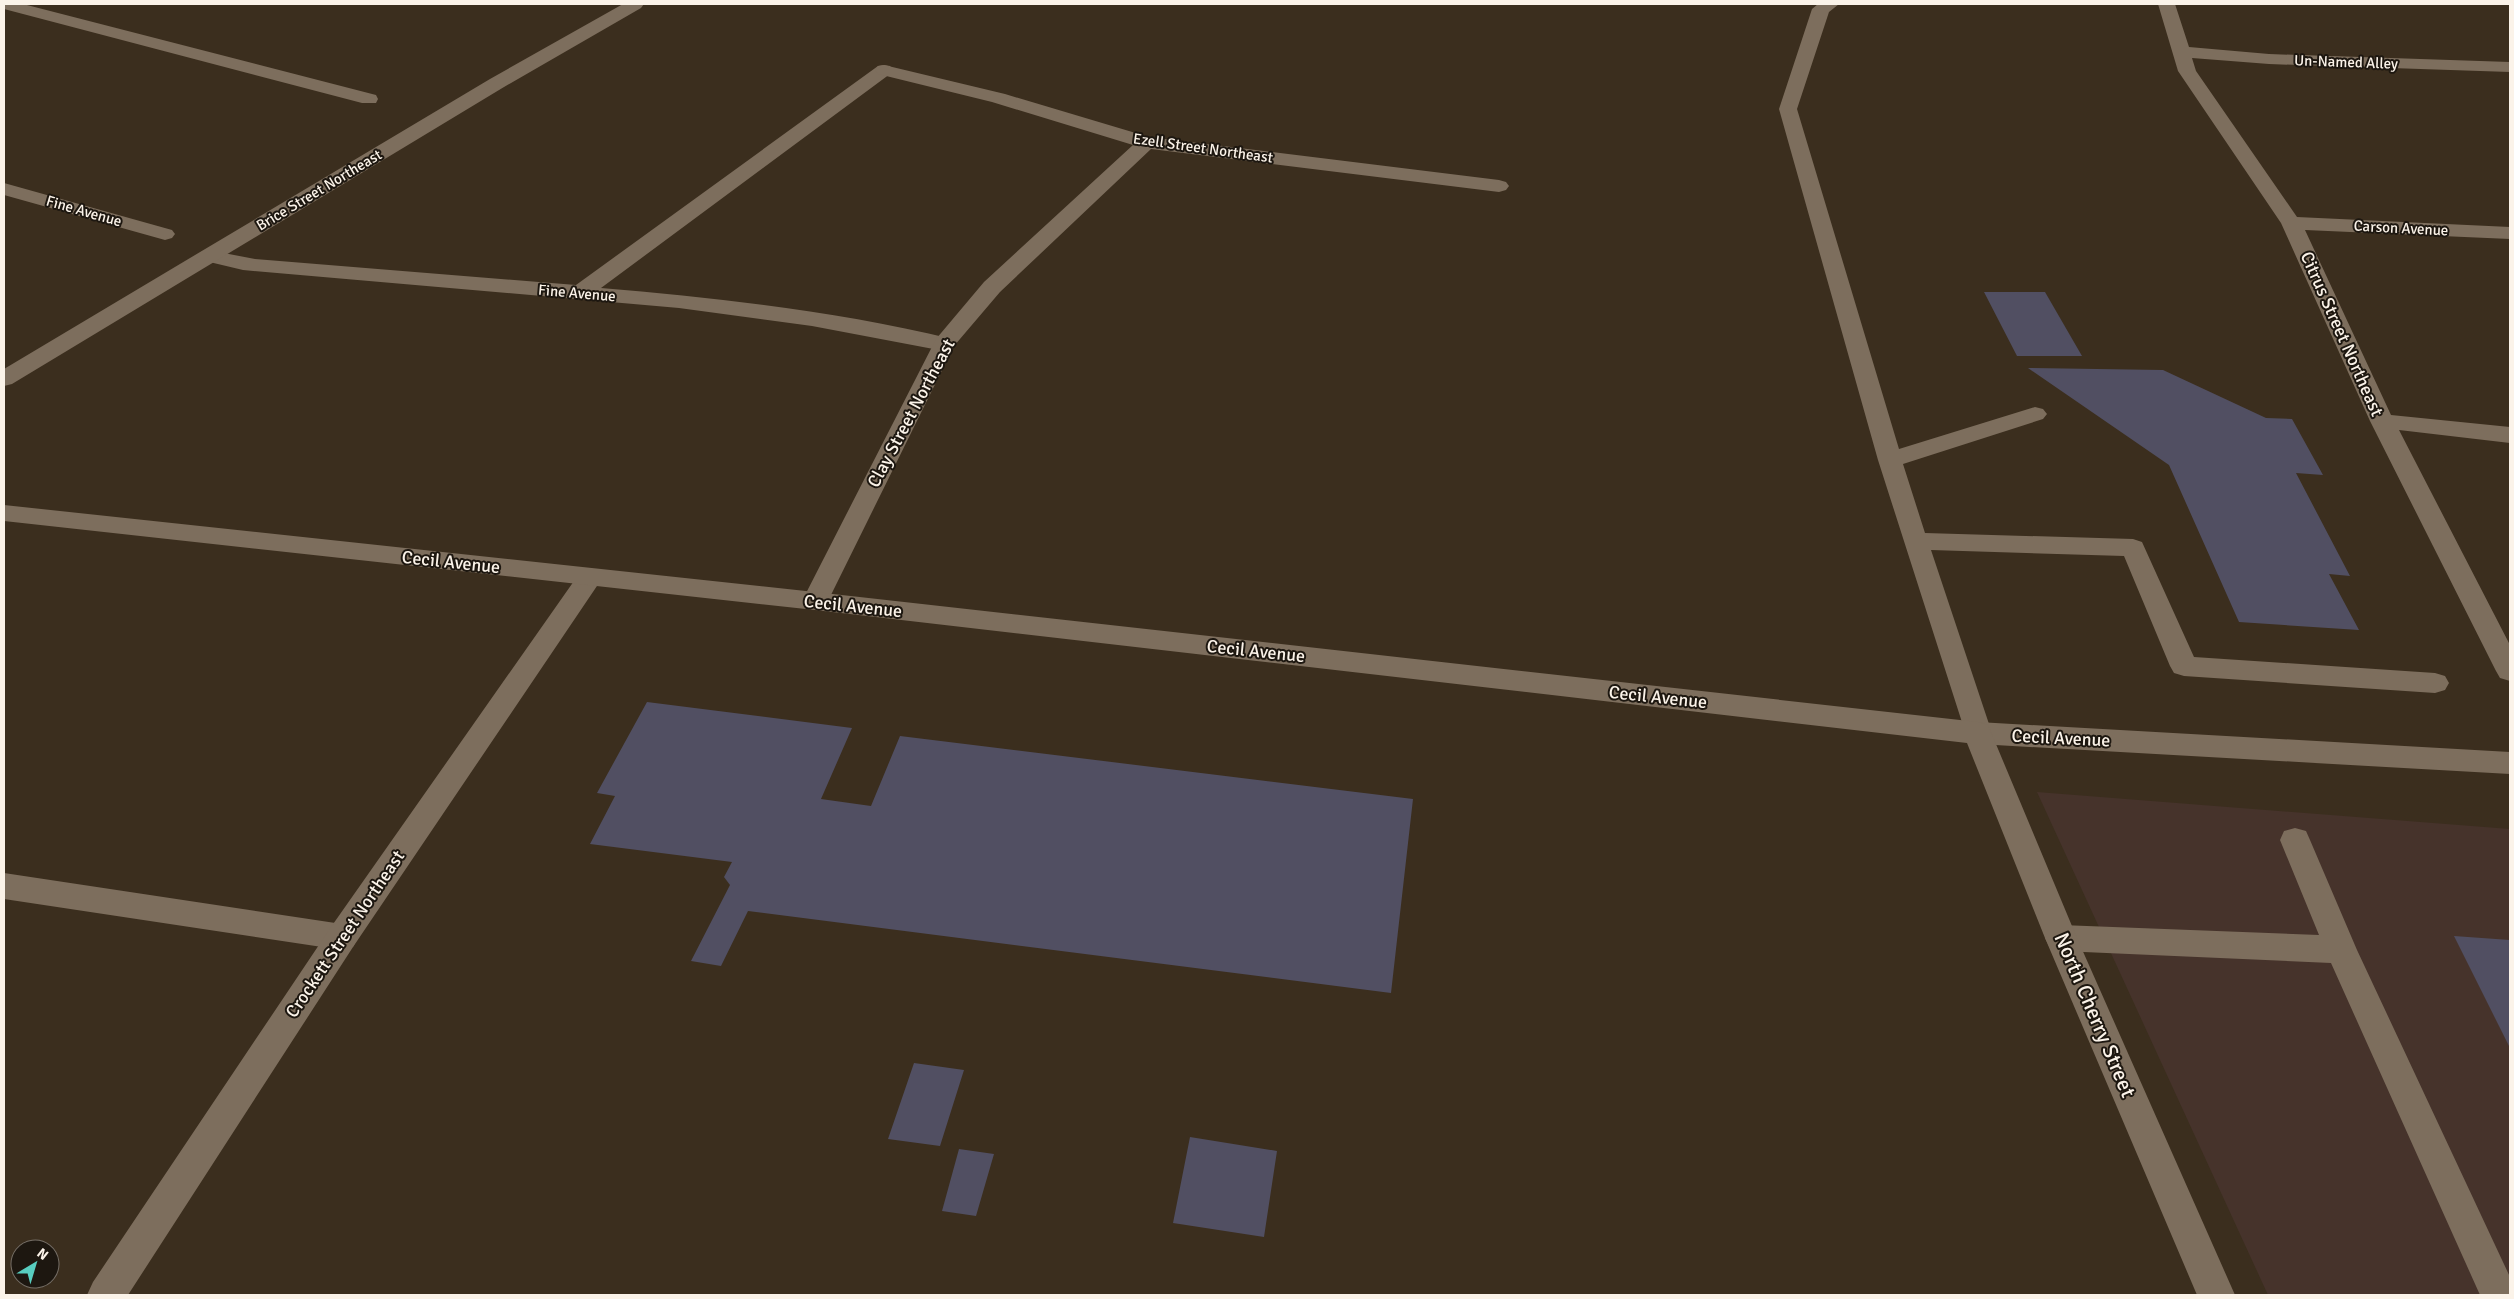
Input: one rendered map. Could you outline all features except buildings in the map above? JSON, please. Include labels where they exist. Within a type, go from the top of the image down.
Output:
[{"type":"street","points":[[4,4],[369,99]]},
{"type":"street","name":"Brice Street Northeast","points":[[4,379],[496,83],[635,4]]},
{"type":"street","name":"North Cherry Street","points":[[1830,4],[1821,8],[1788,109],[1890,460],[1978,733],[2061,938],[2216,1295]]},
{"type":"street","name":"Citrus Street Northeast","points":[[2167,4],[2187,71],[2291,223],[2382,421],[2510,671]]},
{"type":"street","name":"Un-Named Alley","points":[[2181,52],[2269,59],[2510,67]]},
{"type":"street","name":"Ezell Street Northeast","points":[[580,293],[884,70],[998,98],[1147,143],[1499,186]]},
{"type":"street","name":"Clay Street Northeast","points":[[815,602],[944,344],[992,287],[1147,143]]},
{"type":"street","name":"Fine Avenue","points":[[4,189],[165,234]]},
{"type":"street","name":"Carson Avenue","points":[[2291,223],[2510,233]]},
{"type":"street","name":"Fine Avenue","points":[[208,256],[234,264],[372,273],[580,293],[795,317],[894,332],[944,344]]},
{"type":"street","points":[[1890,460],[2034,414]]},
{"type":"street","points":[[2382,421],[2510,435]]},
{"type":"street","name":"Cecil Avenue","points":[[4,513],[1978,733],[2510,763]]},
{"type":"street","points":[[1915,541],[2133,548],[2184,666],[2435,683]]},
{"type":"street","name":"Crockett Street Northeast","points":[[106,1295],[342,938],[590,577]]},
{"type":"street","points":[[2295,840],[2341,950],[2499,1295]]},
{"type":"street","points":[[4,886],[342,938]]},
{"type":"street","points":[[2061,938],[2341,950]]},
{"type":"shaded area","points":[[2037,792],[2510,829],[2510,1295],[2268,1295]]}]
